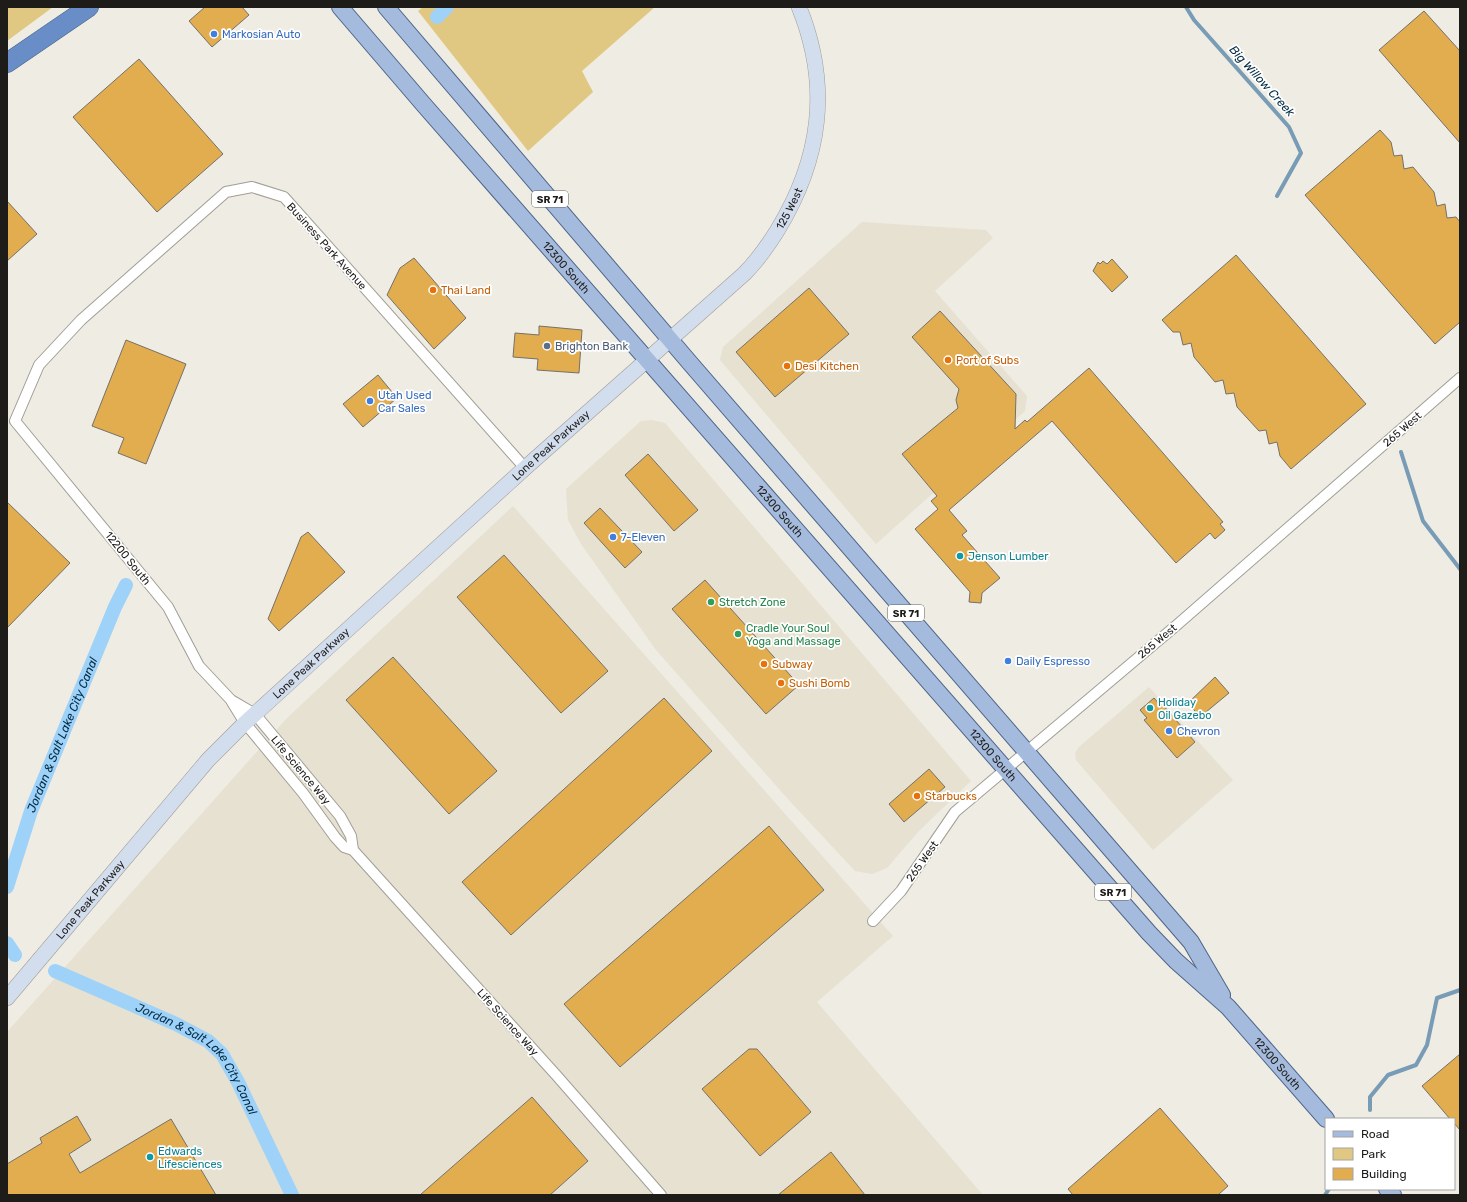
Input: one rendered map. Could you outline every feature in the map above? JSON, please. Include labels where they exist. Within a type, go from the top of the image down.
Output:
[{"type":"highway","points":[[7,62],[82,11]]},
{"type":"main road","name":"12300 South","points":[[340,7],[1149,933],[1176,961],[1228,1007],[1325,1118]]},
{"type":"main road","name":"12300 South","points":[[386,7],[670,339],[1191,942],[1228,1007]]},
{"type":"main road","name":"125 West","points":[[646,359],[744,274],[758,260],[786,217],[801,186],[812,150],[818,112],[818,94],[814,52],[799,7]]},
{"type":"main road","name":"Lone Peak Parkway","points":[[7,998],[208,760],[250,719],[646,359]]},
{"type":"street","name":"Business Park Avenue","points":[[15,421],[39,365],[81,320],[226,192],[252,187],[284,197],[525,468]]},
{"type":"street","name":"265 West","points":[[873,921],[901,891],[955,812],[1173,629],[1460,378]]},
{"type":"street","name":"12200 South","points":[[15,421],[168,607],[199,666],[250,719]]},
{"type":"street","name":"Life Science Way","points":[[250,719],[340,816],[351,836],[353,850]]},
{"type":"street","name":"Life Science Way","points":[[250,719],[335,837],[344,847],[353,850],[557,1076],[661,1195]]},
{"type":"shaded area","points":[[862,222],[986,230],[993,238],[935,291],[1027,396],[1025,411],[876,544],[720,360],[723,347]]},
{"type":"shaded area","points":[[652,420],[665,423],[971,781],[919,831],[887,868],[872,874],[855,871],[786,797],[656,650],[581,544],[568,520],[566,489],[641,421]]},
{"type":"shaded area","points":[[513,506],[893,936],[817,1002],[983,1195],[7,1195],[7,1032],[286,719]]},
{"type":"shaded area","points":[[1149,687],[1233,780],[1153,850],[1076,760],[1075,753],[1079,747]]},
{"type":"green space","points":[[7,7],[53,7],[7,41]]},
{"type":"green space","points":[[423,7],[655,7],[582,71],[593,92],[528,151],[418,11]]},
{"type":"building","name":"Markosian Auto","points":[[205,7],[242,7],[249,15],[212,47],[189,21]]},
{"type":"building","points":[[1424,11],[1460,51],[1460,143],[1379,50]]},
{"type":"building","points":[[139,59],[223,154],[157,212],[73,117]]},
{"type":"building","points":[[1380,130],[1391,142],[1394,156],[1402,155],[1404,169],[1413,167],[1434,192],[1437,206],[1445,204],[1447,218],[1456,217],[1460,222],[1460,322],[1435,344],[1305,195]]},
{"type":"building","points":[[7,201],[37,234],[7,261]]},
{"type":"building","points":[[1236,255],[1366,404],[1291,469],[1280,456],[1277,442],[1269,444],[1266,430],[1259,431],[1237,407],[1234,393],[1226,394],[1223,380],[1215,382],[1194,357],[1191,343],[1183,345],[1180,332],[1173,332],[1162,320]]},
{"type":"building","points":[[414,258],[466,318],[434,349],[387,295],[400,268]]},
{"type":"building","points":[[1112,259],[1128,277],[1112,292],[1093,271],[1098,262],[1100,264],[1103,261],[1107,264]]},
{"type":"building","points":[[809,288],[849,334],[775,397],[736,352]]},
{"type":"building","points":[[940,311],[1016,394],[1015,429],[1025,420],[1027,422],[1089,368],[1223,522],[1220,524],[1225,530],[1215,539],[1210,533],[1176,563],[1052,421],[949,510],[967,531],[962,535],[1000,578],[982,593],[981,603],[969,602],[970,592],[915,529],[938,509],[931,501],[937,496],[902,454],[958,408],[956,400],[959,389],[912,337]]},
{"type":"building","name":"Brighton Bank","points":[[539,326],[582,330],[579,373],[537,370],[538,359],[513,357],[515,333],[539,335]]},
{"type":"building","points":[[126,340],[186,364],[146,464],[118,453],[124,438],[92,426]]},
{"type":"building","name":"Utah Used Car Sales","points":[[378,375],[397,398],[363,427],[343,404]]},
{"type":"building","name":"7-Eleven","points":[[648,454],[698,510],[674,531],[625,475]]},
{"type":"building","points":[[7,502],[70,563],[7,628]]},
{"type":"building","name":"7-Eleven","points":[[600,508],[642,552],[625,568],[584,523]]},
{"type":"building","points":[[308,532],[345,572],[279,631],[268,619],[301,537]]},
{"type":"building","points":[[504,555],[608,671],[561,713],[457,597]]},
{"type":"building","points":[[705,580],[799,685],[766,714],[672,609]]},
{"type":"building","points":[[393,657],[497,771],[449,814],[346,700]]},
{"type":"building","points":[[1215,677],[1229,693],[1200,717],[1188,703]]},
{"type":"building","points":[[664,698],[712,751],[511,935],[462,882]]},
{"type":"building","name":"Chevron","points":[[1154,698],[1160,705],[1162,704],[1195,742],[1177,758],[1144,720],[1147,718],[1140,710]]},
{"type":"building","name":"Starbucks","points":[[929,769],[945,787],[904,822],[889,804]]},
{"type":"building","points":[[769,826],[824,890],[620,1067],[564,1004]]},
{"type":"building","points":[[749,1049],[757,1049],[811,1112],[760,1156],[702,1089]]},
{"type":"building","points":[[1460,1054],[1460,1130],[1455,1124],[1455,1118],[1449,1118],[1422,1086]]},
{"type":"building","points":[[532,1097],[588,1161],[550,1195],[420,1195]]},
{"type":"building","points":[[1160,1108],[1228,1186],[1218,1195],[1073,1195],[1068,1189]]},
{"type":"building","name":"Edwards Lifesciences","points":[[77,1116],[91,1140],[69,1154],[80,1173],[171,1119],[216,1195],[7,1195],[7,1164],[42,1143],[40,1138]]},
{"type":"building","points":[[831,1152],[865,1195],[778,1195]]},
{"type":"waterway","name":"Jordan & Salt Lake City Canal","points":[[437,17],[447,7]]},
{"type":"waterway","name":"Big Willow Creek","points":[[1186,7],[1194,20],[1289,127],[1301,153],[1277,196]]},
{"type":"waterway","name":"Big Willow Creek","points":[[1401,452],[1423,521],[1460,569]]},
{"type":"waterway","name":"Jordan & Salt Lake City Canal","points":[[7,887],[31,811],[115,607],[126,585]]},
{"type":"waterway","name":"Jordan & Salt Lake City Canal","points":[[7,943],[15,955]]},
{"type":"waterway","name":"Jordan & Salt Lake City Canal","points":[[55,971],[176,1024],[208,1041],[222,1054],[238,1082],[292,1195]]},
{"type":"waterway","name":"Big Willow Creek","points":[[1370,1110],[1370,1097],[1388,1075],[1416,1065],[1427,1045],[1437,998],[1460,990]]},
{"type":"waterway","name":"Big Willow Creek","points":[[1325,1195],[1328,1190]]},
{"type":"place","name":"Markosian Auto","points":[[214,34]]},
{"type":"place","name":"Thai Land","points":[[433,290]]},
{"type":"place","name":"Brighton Bank","points":[[547,346]]},
{"type":"place","name":"Port of Subs","points":[[948,360]]},
{"type":"place","name":"Desi Kitchen","points":[[787,366]]},
{"type":"place","name":"Utah Used Car Sales","points":[[370,401]]},
{"type":"place","name":"7-Eleven","points":[[613,537]]},
{"type":"place","name":"Jenson Lumber","points":[[960,556]]},
{"type":"place","name":"Stretch Zone","points":[[711,602]]},
{"type":"place","name":"Cradle Your Soul Yoga and Massage","points":[[738,634]]},
{"type":"place","name":"Daily Espresso","points":[[1008,661]]},
{"type":"place","name":"Subway","points":[[764,664]]},
{"type":"place","name":"Sushi Bomb","points":[[781,683]]},
{"type":"place","name":"Holiday Oil Gazebo","points":[[1150,708]]},
{"type":"place","name":"Chevron","points":[[1169,731]]},
{"type":"place","name":"Starbucks","points":[[917,796]]},
{"type":"place","name":"Edwards Lifesciences","points":[[150,1157]]}]
